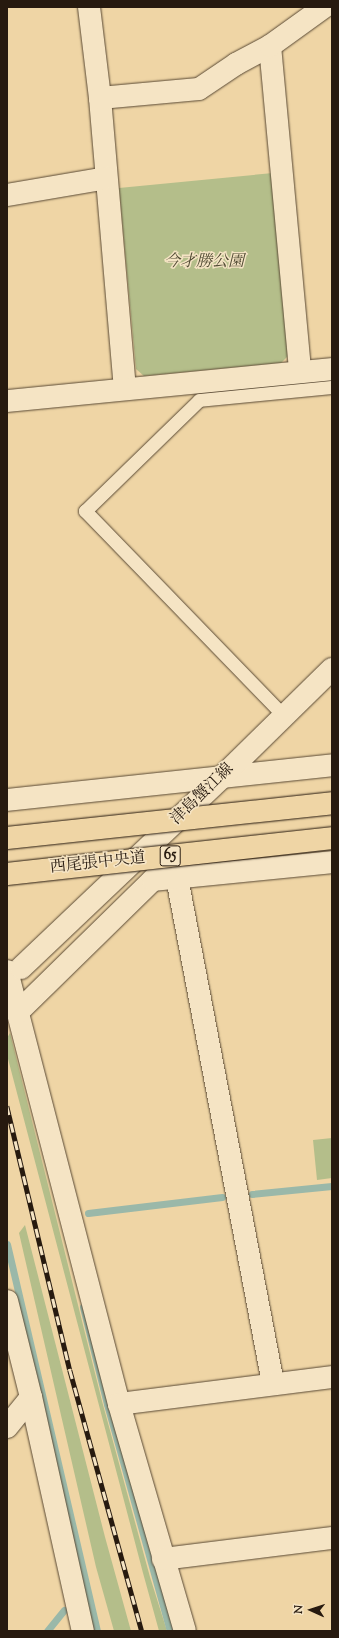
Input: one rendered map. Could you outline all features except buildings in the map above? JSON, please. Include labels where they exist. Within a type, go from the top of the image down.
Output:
[{"type":"main road","name":"65","points":[[7,838],[332,803]]},
{"type":"main road","name":"西尾張中央道","points":[[7,874],[332,838]]},
{"type":"street","points":[[89,7],[100,98],[125,389]]},
{"type":"street","points":[[100,98],[198,89],[236,64],[270,46],[324,7]]},
{"type":"street","points":[[270,46],[300,372]]},
{"type":"street","points":[[7,195],[106,178]]},
{"type":"street","points":[[7,401],[332,369]]},
{"type":"street","name":"津島蟹江線","points":[[14,970],[222,777],[332,669]]},
{"type":"street","points":[[7,800],[332,765]]},
{"type":"street","points":[[18,1012],[153,880],[332,862]]},
{"type":"street","points":[[177,878],[273,1384]]},
{"type":"street","points":[[14,970],[18,1012],[119,1404],[185,1631]]},
{"type":"street","points":[[7,1301],[31,1397],[83,1631]]},
{"type":"street","points":[[119,1404],[332,1377]]},
{"type":"street","points":[[7,1427],[31,1397]]},
{"type":"street","points":[[163,1559],[332,1538]]},
{"type":"lane","points":[[284,716],[85,511],[199,400],[332,387]]},
{"type":"green space","name":"今才勝公園","points":[[273,173],[290,354],[281,363],[144,376],[136,369],[119,188]]},
{"type":"green space","points":[[10,1033],[102,1401],[150,1577],[167,1631],[159,1631],[7,1055],[7,1038]]},
{"type":"green space","points":[[332,1138],[332,1178],[317,1180],[313,1140]]},
{"type":"green space","points":[[25,1225],[105,1537],[131,1631],[114,1631],[96,1567],[19,1233]]},
{"type":"waterway","points":[[252,1194],[332,1186]]},
{"type":"waterway","points":[[88,1213],[222,1197]]},
{"type":"waterway","points":[[7,1244],[97,1631]]},
{"type":"waterway","points":[[83,1307],[107,1404],[170,1631]]},
{"type":"waterway","points":[[47,1631],[64,1610]]},
{"type":"railway","points":[[7,1106],[70,1370],[142,1631]]}]
